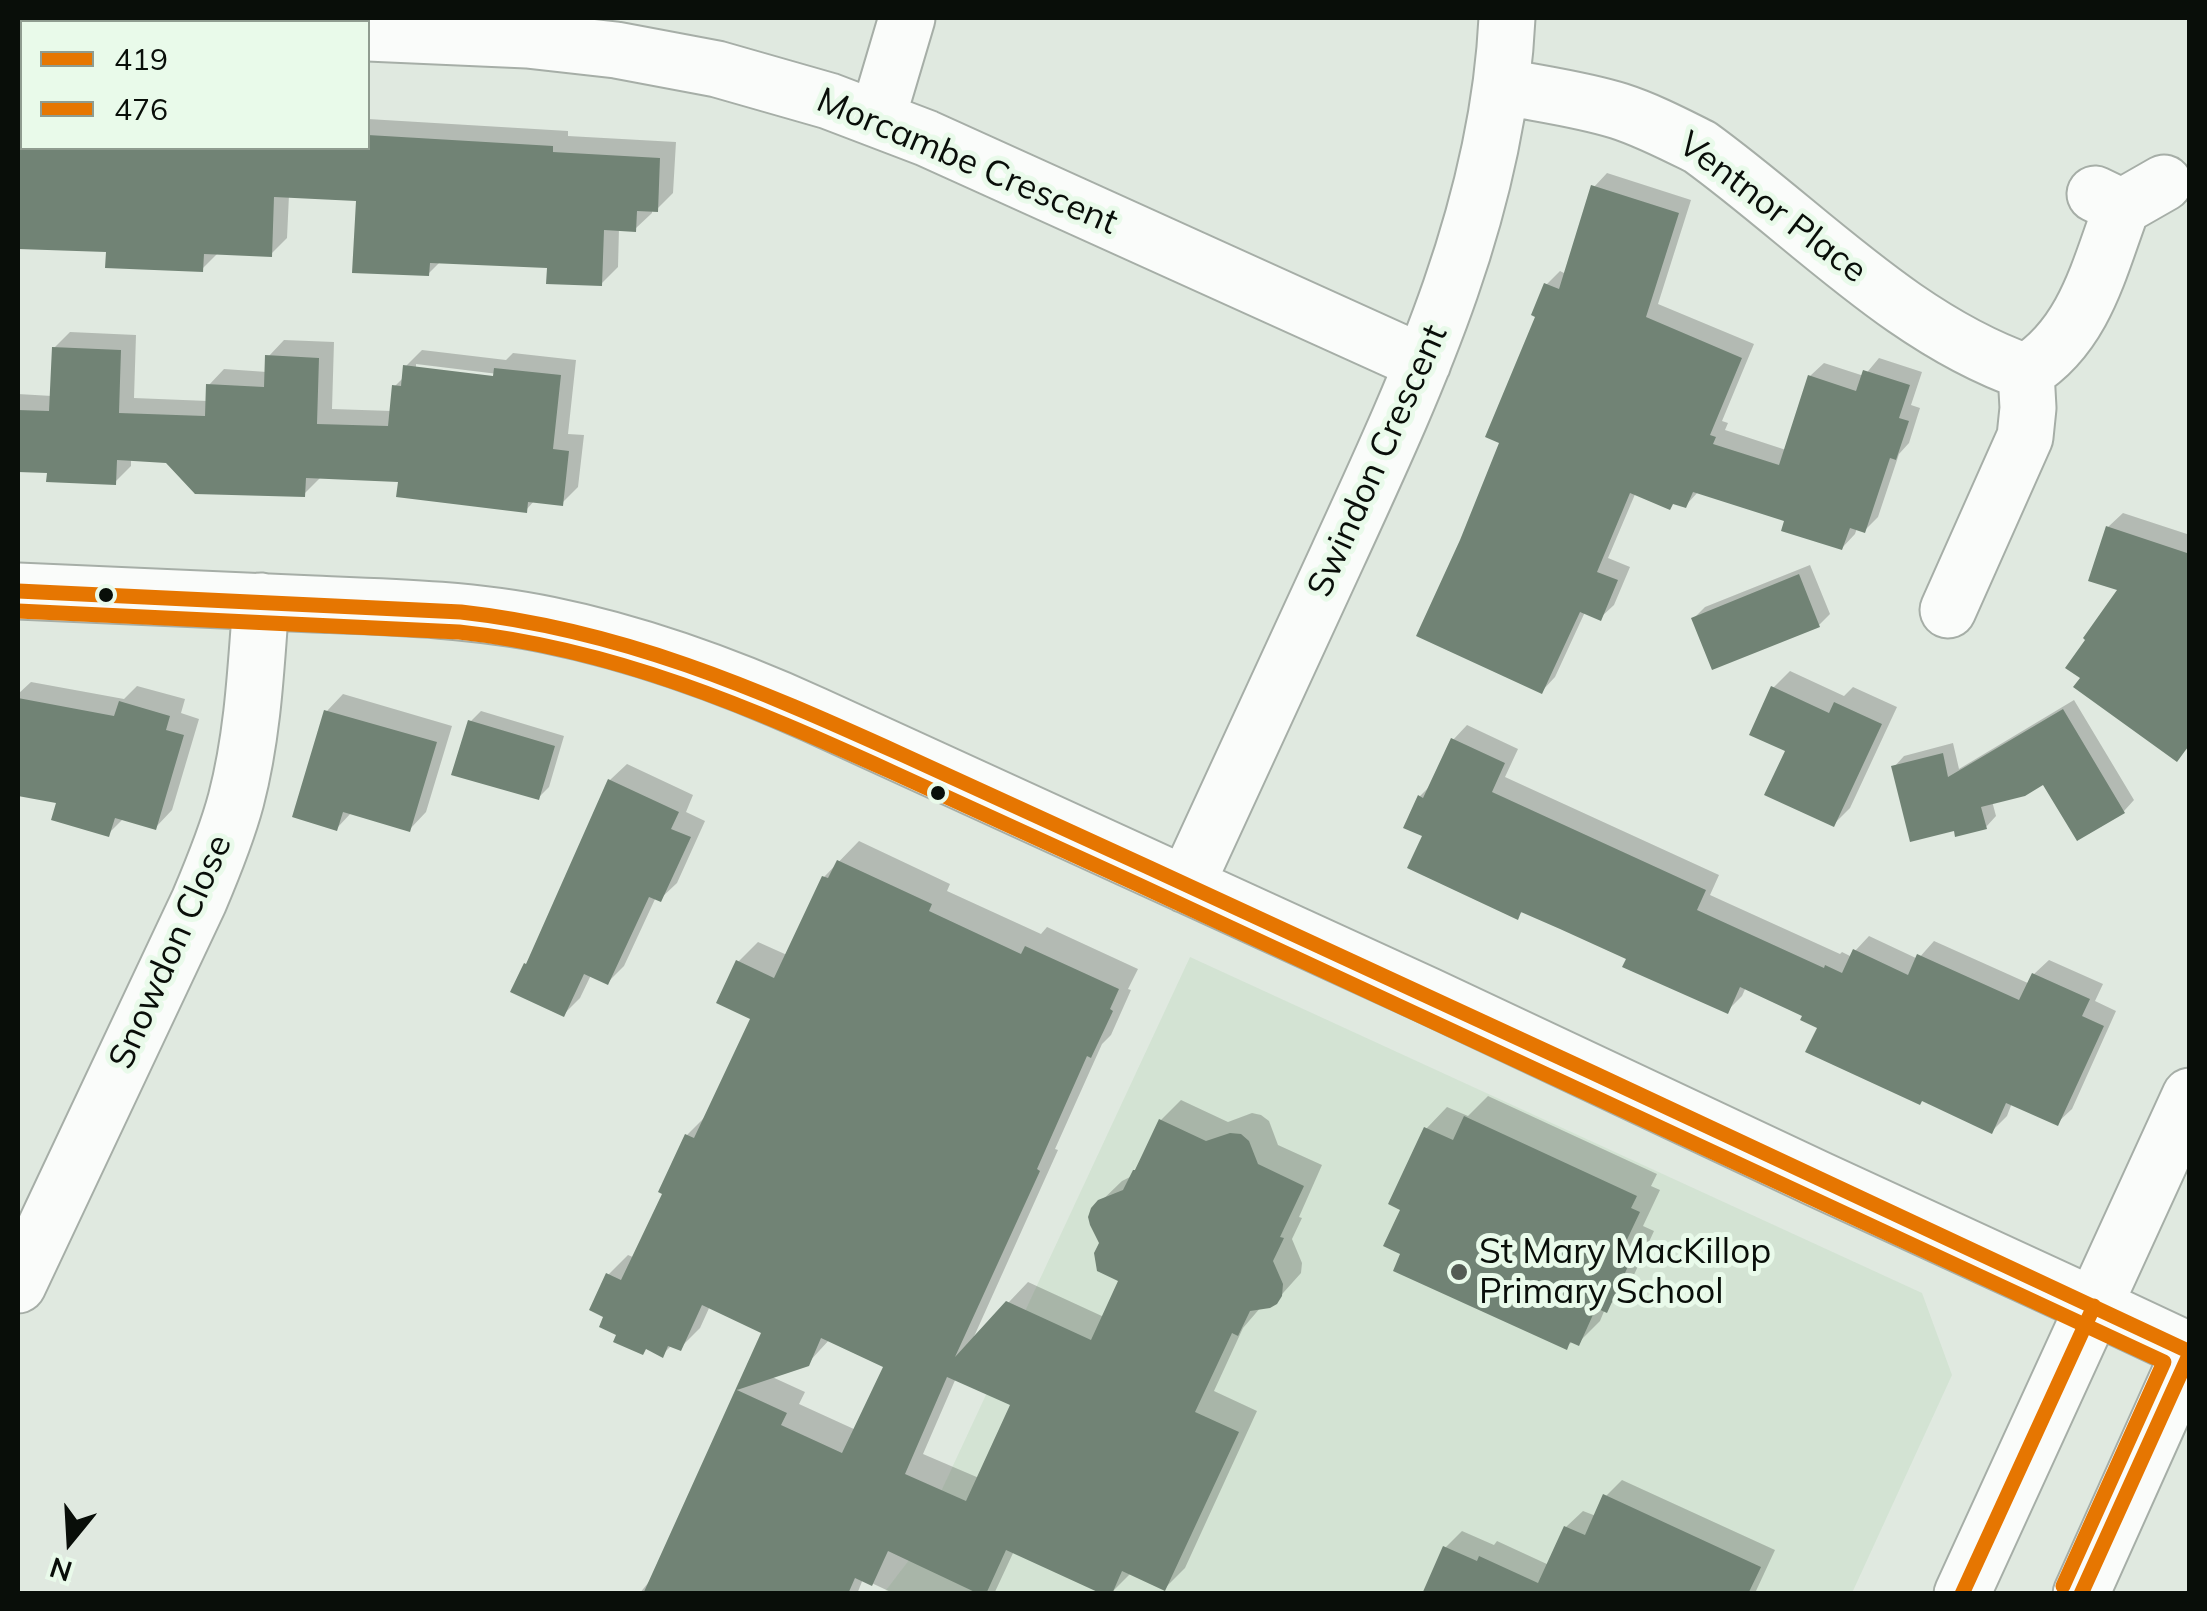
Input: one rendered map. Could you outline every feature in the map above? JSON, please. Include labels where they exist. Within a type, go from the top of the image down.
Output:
[{"type":"street","points":[[18,18],[70,20]]},
{"type":"street","points":[[877,118],[906,18]]},
{"type":"street","name":"Swindon Crescent","points":[[1186,885],[1401,418],[1452,290],[1492,139],[1507,18]]},
{"type":"street","name":"Morcambe Crescent","points":[[370,33],[616,50],[717,69],[776,85],[926,138],[1423,363]]},
{"type":"street","name":"Ventnor Place","points":[[1501,86],[1621,112],[1700,147],[1915,314],[1958,342],[2026,372]]},
{"type":"street","points":[[1948,610],[2025,436],[2026,372],[2061,344],[2079,318],[2127,195]]},
{"type":"street","points":[[18,591],[434,610],[494,616],[584,633],[664,654],[815,715],[1427,995],[2190,1352],[2081,1594]]},
{"type":"street","name":"Snowdon Close","points":[[18,1285],[219,852],[236,803],[246,754],[262,601]]},
{"type":"street","points":[[1962,1594],[2190,1096]]},
{"type":"shaded area","name":"St Mary MacKillop Primary School","points":[[1190,957],[1922,1293],[1952,1375],[1852,1593],[883,1594],[909,1560]]},
{"type":"building","points":[[370,135],[553,146],[553,152],[660,158],[658,212],[637,211],[636,232],[604,230],[602,286],[546,284],[547,268],[430,263],[429,276],[352,273],[356,201],[274,197],[272,257],[204,254],[203,272],[105,268],[106,252],[18,249],[18,148],[370,150]]},
{"type":"building","points":[[1591,185],[1679,213],[1646,317],[1742,358],[1710,435],[1716,437],[1713,444],[1779,465],[1808,375],[1856,391],[1863,370],[1910,385],[1899,418],[1909,421],[1896,460],[1890,458],[1865,533],[1850,528],[1842,550],[1781,531],[1784,521],[1693,492],[1686,508],[1673,504],[1670,510],[1630,493],[1597,572],[1618,580],[1601,621],[1580,612],[1542,694],[1416,636],[1499,443],[1485,437],[1535,317],[1531,315],[1544,283],[1559,289]]},
{"type":"building","points":[[52,347],[121,350],[119,413],[205,416],[206,384],[264,387],[265,355],[319,358],[317,424],[388,426],[392,385],[401,386],[403,365],[493,376],[494,368],[561,375],[553,449],[569,451],[563,506],[528,502],[527,513],[396,497],[398,482],[306,478],[305,497],[195,494],[166,463],[117,460],[116,485],[46,482],[47,473],[18,472],[18,410],[49,411]]},
{"type":"building","points":[[2106,526],[2190,554],[2190,744],[2177,762],[2073,687],[2080,678],[2065,668],[2117,590],[2088,581]]},
{"type":"building","points":[[1799,574],[1820,627],[1712,670],[1691,618]]},
{"type":"building","points":[[1771,686],[1829,713],[1834,702],[1882,724],[1834,827],[1764,795],[1785,751],[1749,735]]},
{"type":"building","points":[[18,698],[114,716],[119,701],[170,716],[166,730],[184,735],[156,830],[115,818],[109,837],[51,820],[56,803],[18,796]]},
{"type":"building","points":[[2063,709],[2125,813],[2077,841],[2043,785],[2025,796],[1981,807],[1987,829],[1955,837],[1954,831],[1910,842],[1891,766],[1943,753],[1948,777]]},
{"type":"building","points":[[324,710],[437,742],[410,832],[343,812],[337,831],[292,817]]},
{"type":"building","points":[[468,720],[555,746],[539,800],[451,775]]},
{"type":"building","points":[[1451,738],[1505,763],[1492,792],[1706,890],[1697,910],[1824,968],[1825,965],[1842,973],[1853,949],[1908,975],[1917,954],[2019,1000],[2032,973],[2090,999],[2082,1016],[2104,1026],[2058,1126],[2006,1103],[1992,1134],[1805,1052],[1817,1028],[1800,1020],[1802,1016],[1740,987],[1728,1014],[1622,967],[1626,959],[1521,912],[1518,920],[1407,868],[1422,836],[1403,828],[1418,795],[1423,798]]},
{"type":"building","points":[[608,779],[679,812],[671,829],[691,837],[661,902],[649,897],[608,985],[584,974],[564,1017],[510,992]]},
{"type":"building","points":[[837,860],[932,904],[929,911],[1021,954],[1025,946],[1119,989],[1110,1009],[1113,1011],[1091,1058],[1087,1056],[1037,1169],[1040,1171],[955,1357],[1006,1301],[1091,1340],[1118,1281],[1097,1271],[1094,1253],[1099,1243],[1088,1217],[1098,1200],[1123,1190],[1159,1119],[1206,1141],[1230,1133],[1241,1134],[1249,1141],[1258,1164],[1304,1186],[1273,1261],[1283,1284],[1282,1296],[1270,1308],[1250,1311],[1238,1336],[1232,1333],[1195,1412],[1239,1432],[1165,1591],[1122,1571],[1112,1594],[1102,1594],[1006,1550],[986,1594],[888,1551],[872,1586],[855,1578],[848,1594],[643,1594],[761,1333],[702,1305],[681,1351],[668,1346],[663,1358],[646,1349],[643,1355],[613,1342],[616,1335],[599,1327],[603,1317],[589,1310],[606,1273],[621,1280],[662,1194],[658,1192],[685,1134],[694,1138],[750,1019],[716,1003],[736,960],[774,978],[822,876],[828,878]],"holes":[[[821,1338],[883,1367],[842,1453],[781,1425],[787,1413],[737,1390],[809,1366]],[[947,1377],[1010,1405],[966,1501],[905,1474]]]},
{"type":"building","points":[[1464,1116],[1637,1196],[1631,1208],[1640,1212],[1623,1248],[1634,1253],[1607,1313],[1596,1308],[1579,1346],[1570,1342],[1567,1350],[1393,1271],[1400,1254],[1383,1246],[1400,1210],[1388,1204],[1424,1127],[1453,1140]]},
{"type":"building","points":[[1603,1494],[1761,1567],[1748,1594],[1422,1594],[1443,1546],[1477,1561],[1479,1556],[1538,1583],[1564,1526],[1585,1535]]},
{"type":"transit line","name":"419","points":[[18,591],[461,612],[577,632],[687,665],[901,754],[2190,1352]]},
{"type":"transit line","name":"476","points":[[18,611],[459,632],[573,652],[682,684],[892,772],[2164,1362],[2063,1586]]},
{"type":"transit line","name":"419","points":[[1962,1594],[2094,1306]]},
{"type":"transit line","name":"419","points":[[2081,1594],[2190,1353]]},
{"type":"place","name":"St Mary MacKillop Primary School","points":[[1459,1272]]}]
